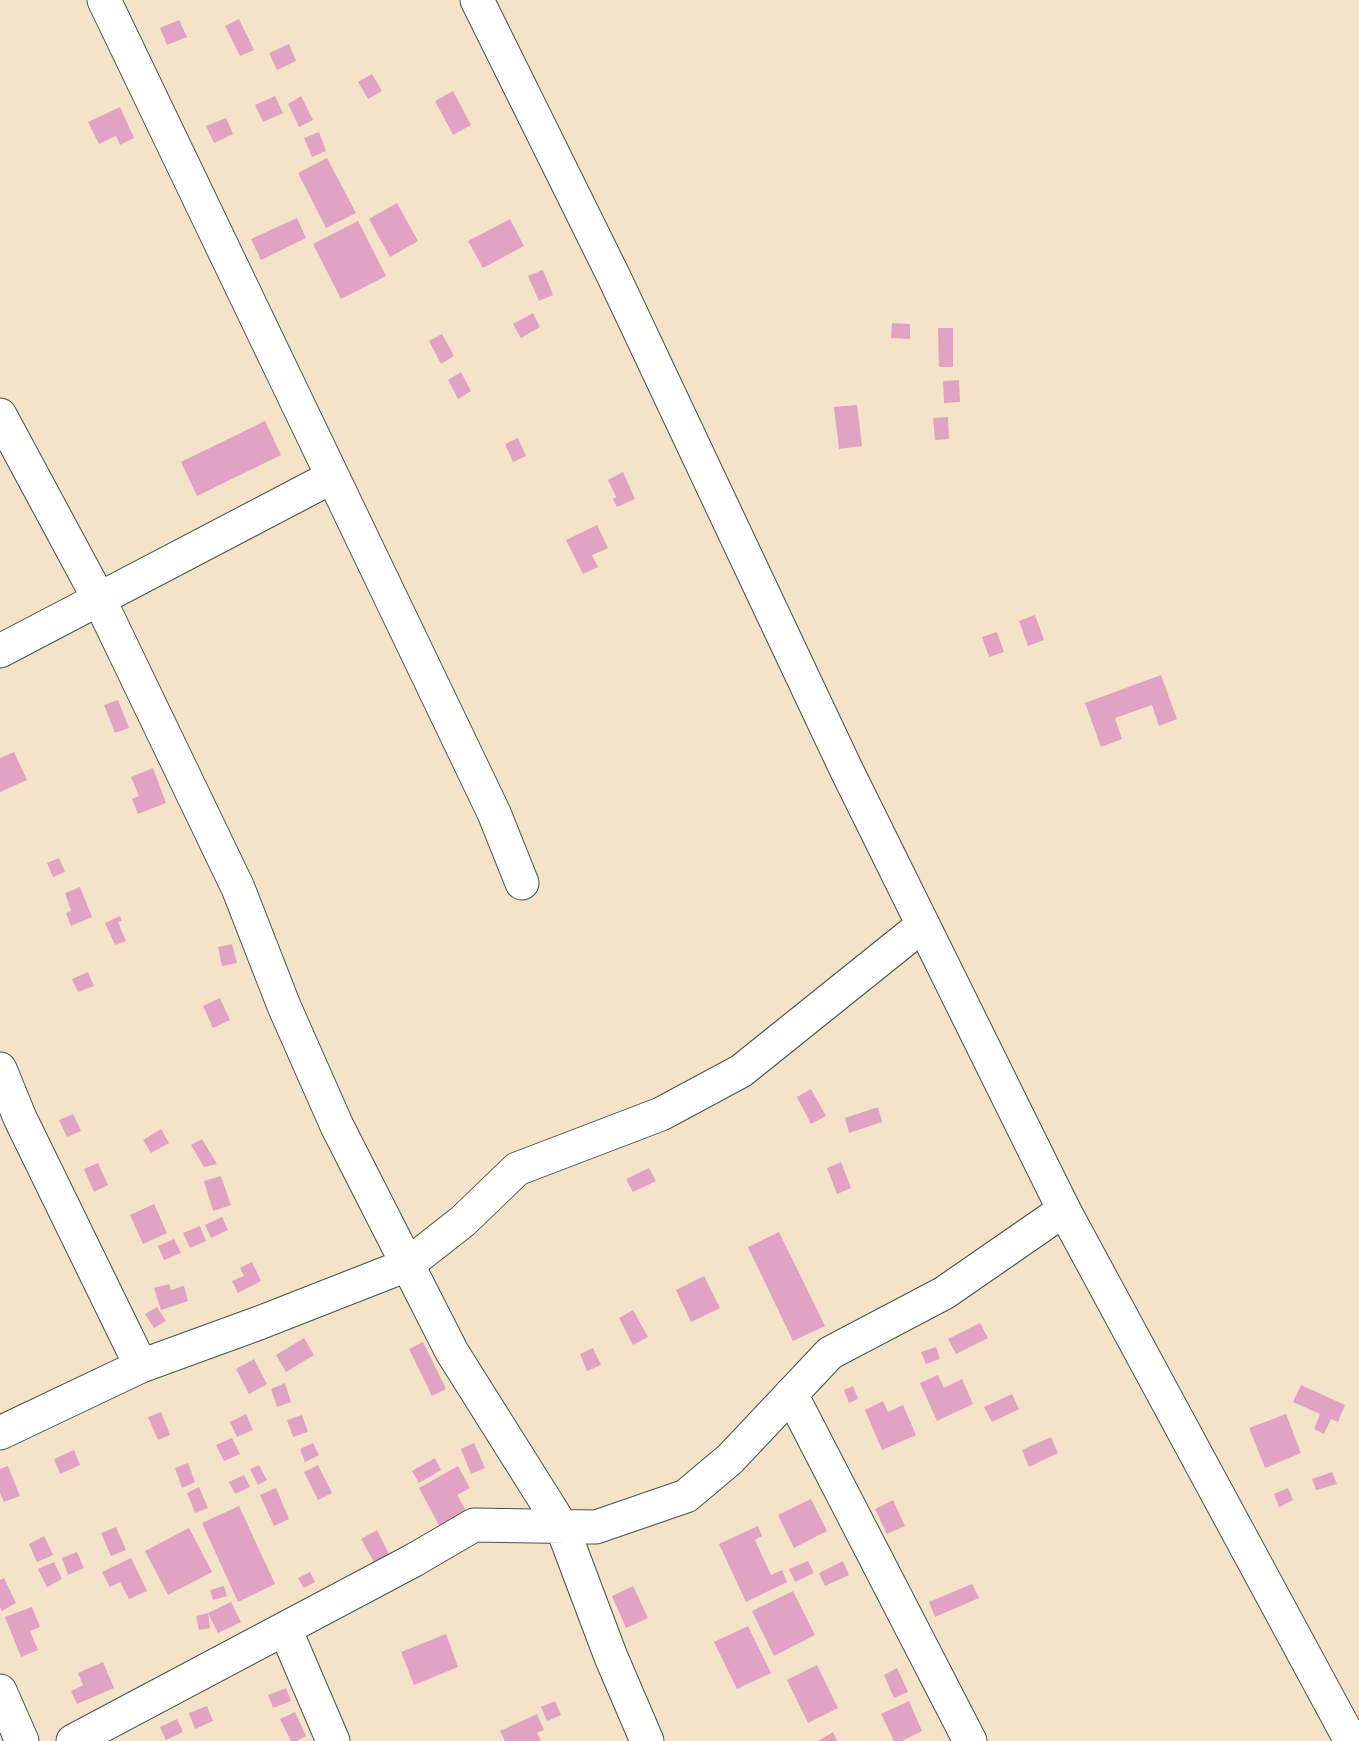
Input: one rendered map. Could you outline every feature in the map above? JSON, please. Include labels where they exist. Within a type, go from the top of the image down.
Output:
[{"type":"street","points":[[104,0],[494,813],[522,883]]},
{"type":"street","points":[[477,0],[614,277],[846,769],[1064,1210],[1351,1741]]},
{"type":"street","points":[[0,415],[99,599],[238,888],[284,1006],[337,1126],[407,1265],[452,1352],[562,1527],[611,1657],[646,1741]]},
{"type":"street","points":[[0,651],[332,477]]},
{"type":"street","points":[[0,1433],[141,1366],[407,1265],[463,1221],[517,1169],[661,1114],[741,1071],[923,925]]},
{"type":"street","points":[[0,1069],[20,1118],[141,1366]]},
{"type":"street","points":[[73,1741],[414,1560],[474,1525],[596,1527],[686,1496],[730,1459],[830,1353],[944,1293],[1064,1210]]},
{"type":"street","points":[[791,1394],[970,1741]]},
{"type":"street","points":[[285,1629],[333,1741]]},
{"type":"street","points":[[0,1691],[22,1741]]},
{"type":"building","points":[[239,19],[254,50],[240,56],[225,26]]},
{"type":"building","points":[[179,20],[187,37],[167,45],[160,28]]},
{"type":"building","points":[[289,44],[296,61],[277,70],[269,53]]},
{"type":"building","points":[[372,74],[382,91],[368,99],[358,82]]},
{"type":"building","points":[[453,91],[471,125],[453,135],[435,101]]},
{"type":"building","points":[[275,96],[283,113],[263,122],[255,105]]},
{"type":"building","points":[[301,96],[313,120],[299,127],[288,104]]},
{"type":"building","points":[[120,107],[134,138],[120,145],[116,136],[99,144],[88,122]]},
{"type":"building","points":[[226,118],[233,134],[214,143],[206,126]]},
{"type":"building","points":[[319,132],[326,151],[312,157],[304,138]]},
{"type":"building","points":[[327,158],[356,213],[326,228],[298,173]]},
{"type":"building","points":[[397,203],[418,241],[390,257],[369,219]]},
{"type":"building","points":[[297,218],[306,238],[261,260],[251,239]]},
{"type":"building","points":[[510,219],[524,246],[483,268],[468,241]]},
{"type":"building","points":[[358,221],[386,276],[341,299],[313,244]]},
{"type":"building","points":[[543,270],[553,295],[539,301],[528,276]]},
{"type":"building","points":[[533,313],[540,327],[521,338],[513,324]]},
{"type":"building","points":[[892,323],[910,324],[910,339],[891,338]]},
{"type":"building","points":[[938,328],[953,328],[953,367],[939,367]]},
{"type":"building","points":[[442,334],[454,356],[441,364],[429,341]]},
{"type":"building","points":[[461,372],[471,391],[458,399],[448,380]]},
{"type":"building","points":[[959,380],[960,402],[944,403],[943,381]]},
{"type":"building","points":[[857,405],[862,446],[839,449],[834,407]]},
{"type":"building","points":[[948,417],[949,439],[935,440],[933,418]]},
{"type":"building","points":[[265,421],[281,455],[197,496],[181,462]]},
{"type":"building","points":[[518,438],[526,456],[513,462],[505,444]]},
{"type":"building","points":[[623,472],[635,499],[617,507],[613,499],[616,497],[608,480]]},
{"type":"building","points":[[597,525],[608,548],[592,555],[598,567],[583,574],[566,540]]},
{"type":"building","points":[[1035,615],[1044,640],[1028,646],[1019,621]]},
{"type":"building","points":[[997,632],[1004,652],[989,657],[982,637]]},
{"type":"building","points":[[1161,675],[1177,719],[1159,726],[1152,705],[1115,718],[1122,739],[1101,747],[1085,703]]},
{"type":"building","points":[[118,700],[129,728],[115,733],[104,705]]},
{"type":"building","points":[[14,752],[27,780],[0,792],[0,758]]},
{"type":"building","points":[[153,768],[166,803],[138,814],[132,799],[139,796],[131,777]]},
{"type":"building","points":[[59,858],[65,872],[53,877],[47,863]]},
{"type":"building","points":[[80,887],[92,917],[71,926],[66,913],[71,911],[65,893]]},
{"type":"building","points":[[120,916],[122,921],[118,922],[126,941],[115,945],[105,923]]},
{"type":"building","points":[[232,944],[237,963],[222,966],[218,947]]},
{"type":"building","points":[[88,972],[94,986],[78,992],[72,979]]},
{"type":"building","points":[[220,998],[230,1020],[213,1028],[203,1006]]},
{"type":"building","points":[[811,1089],[826,1116],[811,1124],[797,1097]]},
{"type":"building","points":[[878,1107],[882,1122],[849,1133],[845,1118]]},
{"type":"building","points":[[73,1114],[81,1131],[67,1137],[59,1120]]},
{"type":"building","points":[[161,1129],[169,1143],[151,1153],[143,1140]]},
{"type":"building","points":[[202,1139],[217,1164],[204,1167],[191,1145]]},
{"type":"building","points":[[841,1162],[851,1188],[837,1194],[827,1168]]},
{"type":"building","points":[[98,1163],[108,1185],[94,1192],[84,1169]]},
{"type":"building","points":[[649,1168],[656,1181],[633,1192],[626,1179]]},
{"type":"building","points":[[221,1176],[231,1205],[213,1211],[204,1181]]},
{"type":"building","points":[[154,1204],[167,1233],[143,1244],[130,1215]]},
{"type":"building","points":[[222,1217],[228,1230],[211,1238],[205,1225]]},
{"type":"building","points":[[200,1226],[206,1241],[190,1248],[183,1233]]},
{"type":"building","points":[[779,1232],[825,1326],[793,1341],[748,1247]]},
{"type":"building","points":[[174,1239],[181,1253],[164,1260],[158,1246]]},
{"type":"building","points":[[252,1262],[261,1281],[238,1293],[232,1281],[244,1276],[240,1268]]},
{"type":"building","points":[[704,1276],[720,1308],[691,1322],[676,1290]]},
{"type":"building","points":[[169,1284],[171,1290],[184,1286],[188,1301],[161,1310],[154,1288]]},
{"type":"building","points":[[157,1307],[166,1321],[154,1328],[145,1314]]},
{"type":"building","points":[[633,1310],[648,1337],[633,1345],[619,1318]]},
{"type":"building","points":[[980,1323],[988,1338],[956,1354],[948,1339]]},
{"type":"building","points":[[304,1338],[314,1355],[286,1372],[276,1355]]},
{"type":"building","points":[[423,1342],[446,1389],[432,1396],[409,1349]]},
{"type":"building","points":[[936,1347],[940,1359],[926,1364],[921,1352]]},
{"type":"building","points":[[593,1348],[601,1365],[587,1371],[580,1354]]},
{"type":"building","points":[[254,1359],[267,1384],[249,1394],[236,1369]]},
{"type":"building","points":[[938,1375],[944,1388],[962,1379],[973,1404],[937,1421],[920,1383]]},
{"type":"building","points":[[285,1383],[291,1402],[277,1407],[271,1389]]},
{"type":"building","points":[[1301,1385],[1345,1405],[1338,1422],[1331,1419],[1324,1434],[1314,1429],[1320,1414],[1293,1402]]},
{"type":"building","points":[[853,1386],[858,1399],[849,1403],[844,1390]]},
{"type":"building","points":[[1012,1394],[1019,1409],[992,1422],[984,1407]]},
{"type":"building","points":[[883,1401],[888,1412],[903,1405],[916,1435],[882,1450],[865,1410]]},
{"type":"building","points":[[161,1412],[170,1435],[158,1440],[148,1417]]},
{"type":"building","points":[[246,1414],[253,1430],[237,1437],[230,1422]]},
{"type":"building","points":[[1286,1414],[1301,1453],[1265,1468],[1249,1428]]},
{"type":"building","points":[[302,1415],[308,1432],[293,1437],[287,1420]]},
{"type":"building","points":[[1051,1437],[1058,1453],[1029,1467],[1022,1450]]},
{"type":"building","points":[[232,1438],[240,1454],[224,1461],[216,1445]]},
{"type":"building","points":[[313,1443],[319,1455],[305,1462],[300,1449]]},
{"type":"building","points":[[474,1443],[485,1468],[471,1474],[461,1449]]},
{"type":"building","points":[[74,1450],[80,1465],[60,1474],[54,1459]]},
{"type":"building","points":[[435,1458],[441,1470],[419,1483],[412,1471]]},
{"type":"building","points":[[188,1463],[195,1482],[182,1488],[175,1468]]},
{"type":"building","points":[[259,1465],[267,1480],[258,1485],[250,1469]]},
{"type":"building","points":[[318,1465],[332,1493],[318,1500],[304,1472]]},
{"type":"building","points":[[8,1466],[20,1496],[4,1502],[0,1493],[0,1469]]},
{"type":"building","points":[[458,1466],[470,1488],[457,1495],[468,1514],[441,1529],[419,1488]]},
{"type":"building","points":[[1332,1472],[1337,1484],[1316,1490],[1312,1479]]},
{"type":"building","points":[[244,1475],[250,1487],[235,1494],[229,1482]]},
{"type":"building","points":[[199,1487],[208,1508],[195,1513],[187,1493]]},
{"type":"building","points":[[276,1488],[289,1519],[274,1526],[260,1495]]},
{"type":"building","points":[[1288,1488],[1293,1500],[1279,1507],[1274,1494]]},
{"type":"building","points":[[811,1499],[827,1531],[794,1548],[778,1515]]},
{"type":"building","points":[[893,1500],[905,1526],[887,1534],[875,1509]]},
{"type":"building","points":[[239,1506],[275,1584],[238,1602],[202,1523]]},
{"type":"building","points":[[758,1526],[762,1536],[755,1540],[771,1575],[782,1570],[787,1582],[746,1602],[719,1544]]},
{"type":"building","points":[[116,1527],[126,1550],[111,1556],[101,1533]]},
{"type":"building","points":[[189,1528],[212,1572],[168,1595],[145,1551]]},
{"type":"building","points":[[377,1530],[389,1554],[374,1562],[361,1539]]},
{"type":"building","points":[[44,1536],[53,1555],[37,1562],[29,1544]]},
{"type":"building","points":[[77,1552],[84,1568],[68,1575],[62,1558]]},
{"type":"building","points":[[131,1558],[147,1591],[129,1599],[120,1582],[110,1587],[102,1572]]},
{"type":"building","points":[[808,1561],[814,1573],[795,1582],[789,1569]]},
{"type":"building","points":[[843,1561],[849,1575],[825,1586],[819,1573]]},
{"type":"building","points":[[54,1562],[62,1579],[47,1587],[38,1569]]},
{"type":"building","points":[[310,1572],[315,1582],[304,1588],[298,1578]]},
{"type":"building","points":[[4,1578],[16,1603],[2,1611],[0,1580]]},
{"type":"building","points":[[972,1584],[979,1598],[935,1617],[929,1602]]},
{"type":"building","points":[[224,1586],[227,1596],[213,1600],[210,1590]]},
{"type":"building","points":[[633,1586],[648,1618],[626,1628],[612,1596]]},
{"type":"building","points":[[793,1591],[815,1635],[774,1656],[752,1611]]},
{"type":"building","points":[[231,1602],[241,1622],[218,1633],[208,1613]]},
{"type":"building","points":[[32,1607],[40,1627],[30,1631],[38,1650],[21,1657],[5,1617]]},
{"type":"building","points":[[208,1613],[210,1628],[199,1630],[196,1616]]},
{"type":"building","points":[[748,1626],[771,1673],[737,1689],[714,1642]]},
{"type":"building","points":[[446,1634],[458,1667],[414,1685],[401,1652]]},
{"type":"building","points":[[103,1662],[114,1688],[77,1704],[71,1691],[83,1685],[78,1673]]},
{"type":"building","points":[[817,1665],[838,1708],[808,1723],[787,1680]]},
{"type":"building","points":[[897,1668],[908,1692],[894,1698],[884,1675]]},
{"type":"building","points":[[286,1688],[291,1701],[273,1708],[268,1695]]},
{"type":"building","points":[[555,1701],[561,1715],[547,1721],[541,1707]]},
{"type":"building","points":[[909,1701],[922,1731],[902,1741],[894,1741],[881,1714]]},
{"type":"building","points":[[207,1706],[213,1721],[195,1729],[189,1713]]},
{"type":"building","points":[[295,1712],[306,1736],[297,1741],[291,1741],[280,1719]]},
{"type":"building","points":[[537,1714],[544,1730],[537,1733],[541,1741],[505,1741],[500,1731]]},
{"type":"building","points":[[177,1719],[183,1732],[166,1740],[160,1727]]},
{"type":"building","points":[[833,1732],[837,1741],[818,1741]]}]
